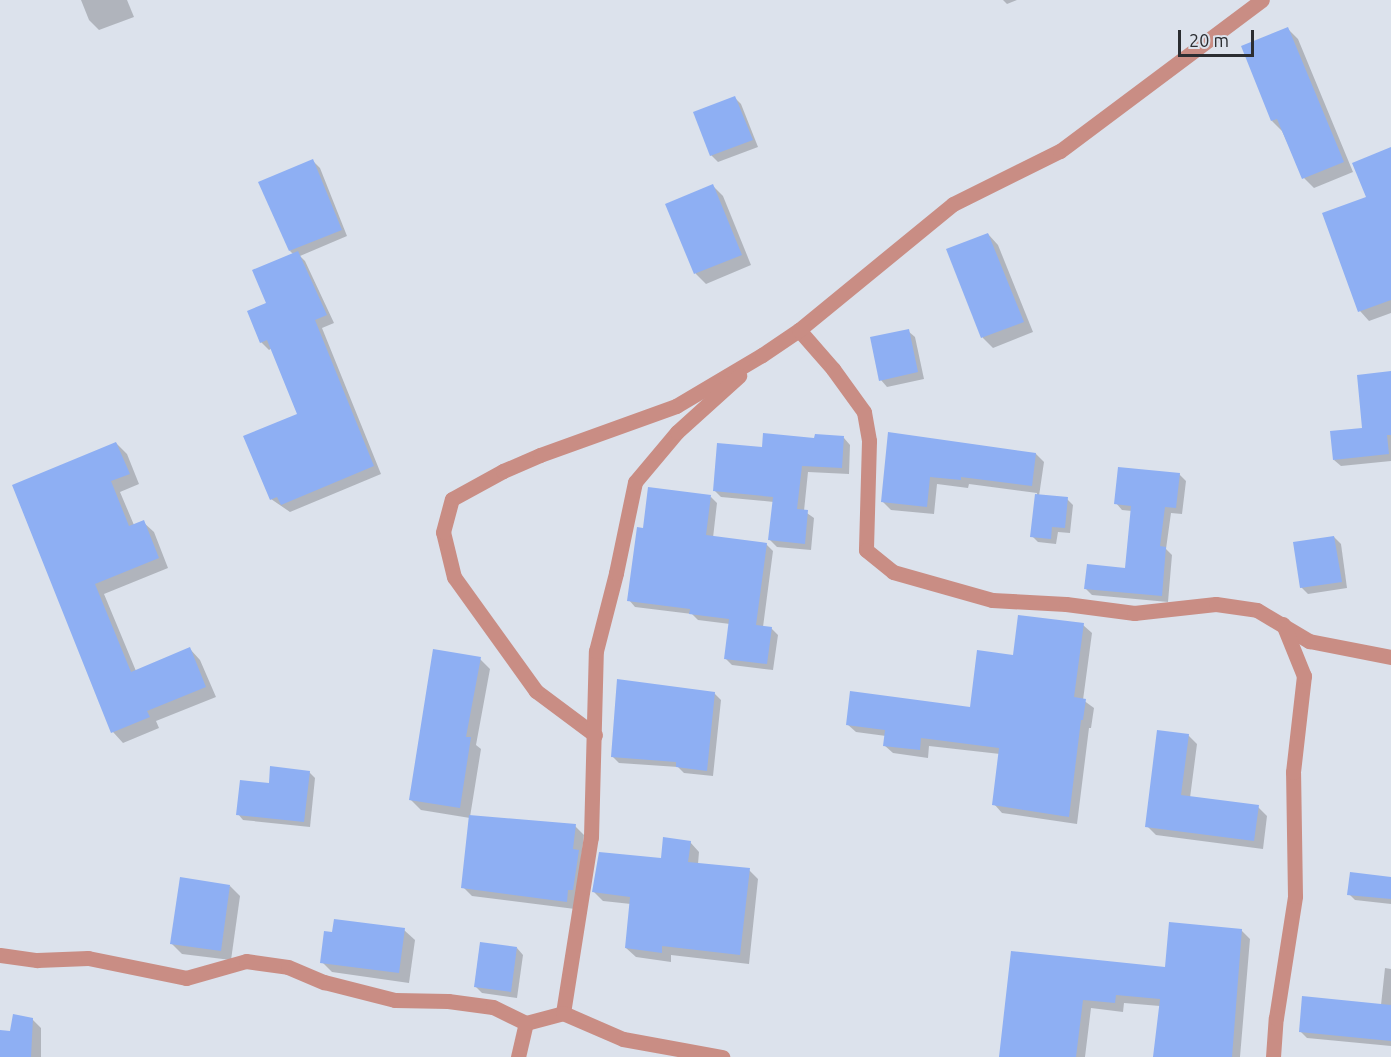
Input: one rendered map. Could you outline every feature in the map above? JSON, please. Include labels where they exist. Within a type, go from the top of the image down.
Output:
[{"type":"street","points":[[595,735],[536,691],[454,577],[443,531],[452,499],[540,455],[676,406],[762,355],[799,330],[953,204],[1060,151],[1162,77],[1262,0]]},
{"type":"street","points":[[799,330],[833,369],[864,412],[869,441],[866,550],[892,572],[992,600],[1066,604],[1134,613],[1216,604],[1257,610],[1309,641],[1391,657]]},
{"type":"street","points":[[562,1013],[591,837],[596,651],[616,573],[635,482],[677,432],[762,355]]},
{"type":"street","points":[[1273,1057],[1276,1018],[1295,896],[1293,772],[1304,676],[1282,624]]},
{"type":"street","points":[[0,955],[37,960],[88,958],[186,978],[246,961],[288,967],[324,982],[395,1000],[448,1001],[493,1007],[526,1023],[562,1013],[623,1039],[722,1057]]},
{"type":"street","points":[[518,1057],[526,1023]]},
{"type":"building","points":[[1288,27],[1344,162],[1302,179],[1277,119],[1271,121],[1241,46]]},
{"type":"building","points":[[735,96],[753,140],[710,156],[693,112]]},
{"type":"building","points":[[1391,147],[1391,300],[1358,312],[1322,213],[1366,197],[1352,163]]},
{"type":"building","points":[[313,159],[342,230],[289,251],[258,182]]},
{"type":"building","points":[[713,184],[742,255],[694,274],[665,204]]},
{"type":"building","points":[[988,233],[1024,322],[981,338],[946,249]]},
{"type":"building","points":[[298,251],[327,315],[315,320],[374,466],[281,505],[277,497],[270,500],[243,436],[297,414],[267,340],[260,343],[247,311],[266,303],[252,270]]},
{"type":"building","points":[[909,329],[918,372],[879,381],[870,337]]},
{"type":"building","points":[[1391,371],[1391,435],[1387,435],[1389,454],[1333,460],[1330,431],[1362,428],[1357,375]]},
{"type":"building","points":[[888,432],[1036,453],[1032,486],[961,477],[961,480],[930,477],[927,507],[881,502]]},
{"type":"building","points":[[763,433],[814,438],[815,434],[844,436],[842,468],[802,466],[797,509],[808,510],[805,544],[768,540],[773,497],[713,491],[717,443],[762,447]]},
{"type":"building","points":[[116,442],[130,474],[111,481],[129,526],[144,520],[159,558],[95,584],[131,672],[190,647],[206,687],[147,711],[150,717],[111,733],[12,485]]},
{"type":"building","points":[[1118,467],[1180,473],[1176,508],[1165,507],[1160,546],[1166,547],[1162,596],[1084,589],[1087,564],[1125,568],[1131,506],[1114,504]]},
{"type":"building","points":[[648,487],[711,495],[706,535],[767,543],[756,625],[772,627],[767,664],[724,659],[729,619],[689,614],[690,609],[627,601],[637,527],[643,528]]},
{"type":"building","points":[[1035,494],[1068,497],[1065,528],[1052,527],[1051,539],[1030,537]]},
{"type":"building","points":[[1334,536],[1342,582],[1300,588],[1293,542]]},
{"type":"building","points":[[1018,615],[1084,623],[1074,697],[1086,699],[1083,720],[1081,720],[1069,817],[992,805],[999,748],[921,738],[920,750],[883,746],[885,730],[846,725],[850,691],[970,707],[977,650],[1013,655]]},
{"type":"building","points":[[433,649],[481,657],[466,737],[471,737],[460,808],[409,800]]},
{"type":"building","points":[[617,679],[715,692],[707,771],[676,767],[676,762],[611,757]]},
{"type":"building","points":[[1157,730],[1189,734],[1181,795],[1259,805],[1254,841],[1145,827]]},
{"type":"building","points":[[270,766],[310,771],[304,822],[236,815],[240,780],[269,783]]},
{"type":"building","points":[[469,815],[576,824],[573,849],[579,850],[573,890],[568,890],[567,902],[461,888]]},
{"type":"building","points":[[663,837],[691,841],[688,862],[750,868],[740,955],[662,946],[662,953],[625,948],[630,897],[592,892],[599,852],[661,858]]},
{"type":"building","points":[[1350,872],[1391,877],[1391,899],[1347,895]]},
{"type":"building","points":[[180,877],[230,885],[221,951],[170,944]]},
{"type":"building","points":[[334,919],[405,928],[399,973],[320,963],[324,931],[332,932]]},
{"type":"building","points":[[1169,922],[1242,929],[1232,1057],[1153,1057],[1160,999],[1116,995],[1115,1003],[1083,1000],[1076,1057],[999,1057],[1011,951],[1165,967]]},
{"type":"building","points":[[480,942],[517,947],[511,992],[474,987]]},
{"type":"building","points":[[1302,996],[1391,1005],[1391,1041],[1299,1032]]},
{"type":"building","points":[[13,1014],[33,1018],[31,1057],[0,1057],[0,1030],[10,1031]]}]
